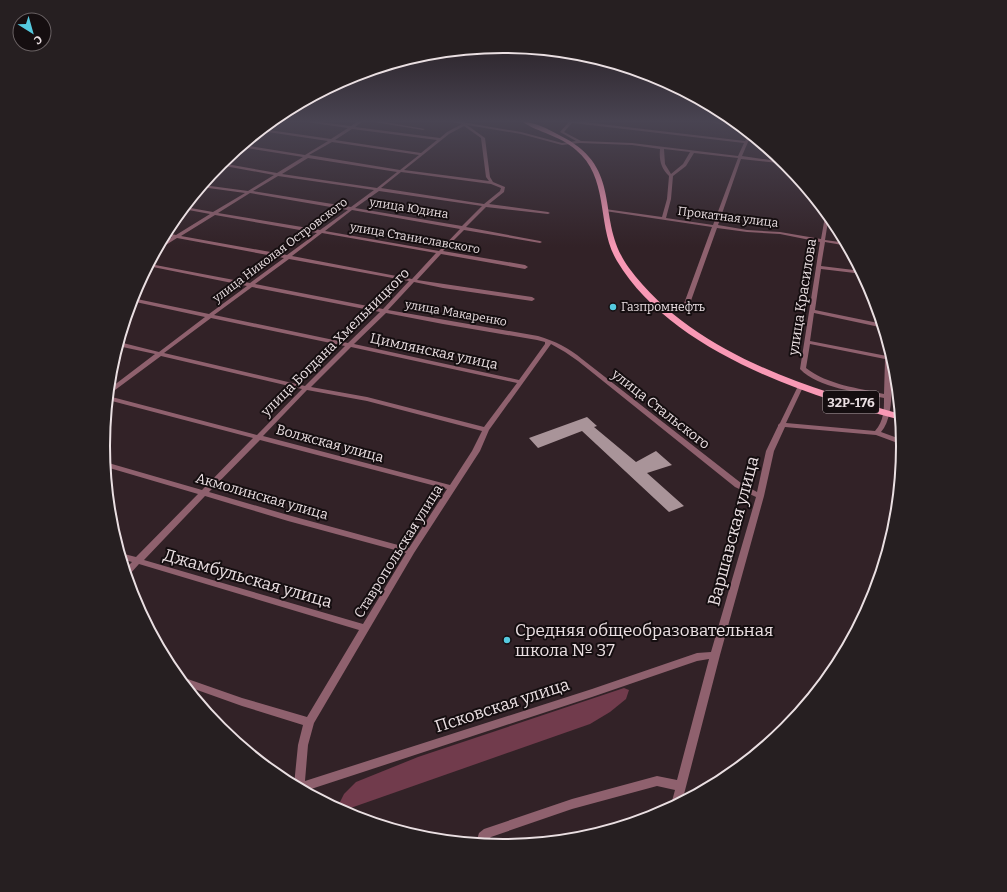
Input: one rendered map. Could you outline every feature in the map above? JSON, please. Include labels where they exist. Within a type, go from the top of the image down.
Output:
[{"type":"main road","name":"32Р-176","points":[[591,164],[600,180],[608,229],[615,252],[631,276],[653,302],[673,319],[713,346],[756,368],[801,385],[895,415]]},
{"type":"street","points":[[168,241],[248,190],[294,164]]},
{"type":"street","points":[[351,164],[492,183]]},
{"type":"street","name":"улица Николая Островского","points":[[115,387],[410,164]]},
{"type":"street","name":"улица Богдана Хмельницкого","points":[[130,569],[503,189],[503,187],[492,183],[488,177],[486,164]]},
{"type":"street","points":[[662,164],[671,176],[669,198],[664,218]]},
{"type":"street","points":[[671,176],[686,164]]},
{"type":"street","points":[[685,309],[738,164]]},
{"type":"street","points":[[229,166],[485,206],[548,213]]},
{"type":"street","name":"улица Юдина","points":[[208,187],[248,190],[351,209],[465,227],[540,242]]},
{"type":"street","name":"улица Станиславского","points":[[190,209],[525,267]]},
{"type":"street","name":"Прокатная улица","points":[[605,210],[748,231],[802,237],[840,244]]},
{"type":"street","name":"улица Красилова","points":[[825,221],[803,369],[807,374],[834,384],[886,396]]},
{"type":"street","points":[[172,235],[414,280],[532,299]]},
{"type":"street","name":"улица Макаренко","points":[[154,266],[548,341]]},
{"type":"street","points":[[818,267],[856,272]]},
{"type":"street","name":"Цимлянская улица","points":[[138,301],[349,346],[430,361],[520,382]]},
{"type":"street","points":[[812,311],[877,325]]},
{"type":"street","name":"Ставропольская улица","points":[[300,782],[303,746],[309,722],[411,551],[476,451],[486,430],[548,344],[548,341]]},
{"type":"street","name":"улица Стальского","points":[[548,341],[563,347],[578,357],[593,371],[738,485],[760,496]]},
{"type":"street","points":[[808,342],[886,358]]},
{"type":"street","points":[[124,345],[306,388],[368,399],[486,430]]},
{"type":"street","points":[[877,433],[884,426],[887,413],[886,396],[889,369]]},
{"type":"street","name":"Варшавская улица","points":[[678,797],[715,655],[760,496],[770,451],[801,385]]},
{"type":"street","name":"Волжская улица","points":[[113,399],[452,488]]},
{"type":"street","points":[[781,426],[877,433],[896,440]]},
{"type":"street","name":"Акмолинская улица","points":[[111,466],[204,494],[411,551]]},
{"type":"street","name":"Джамбульская улица","points":[[127,558],[366,628]]},
{"type":"street","name":"Псковская улица","points":[[306,786],[592,693],[697,657],[715,655]]},
{"type":"street","points":[[192,684],[242,702],[309,722]]},
{"type":"street","points":[[483,838],[488,833],[572,804],[658,781],[681,786]]},
{"type":"shaded area","points":[[624,688],[629,690],[626,699],[610,712],[590,724],[351,808],[340,803],[344,794],[356,782],[418,757]]},
{"type":"building","points":[[587,417],[597,426],[594,427],[636,462],[656,451],[672,465],[647,473],[684,506],[669,512],[582,431],[538,448],[529,438]]},
{"type":"place","name":"Газпромнефть","points":[[613,307]]},
{"type":"place","name":"Средняя общеобразовательная школа № 37","points":[[507,640]]}]
